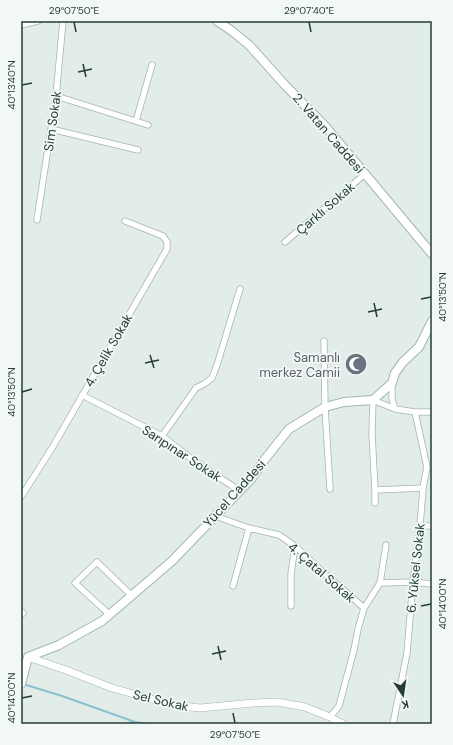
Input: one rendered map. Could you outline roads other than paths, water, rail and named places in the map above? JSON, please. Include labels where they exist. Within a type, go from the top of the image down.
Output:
[{"type":"main road","name":"2. Vatan Caddesi","points":[[217,21],[249,45],[325,126],[432,254]]},
{"type":"main road","points":[[373,400],[392,383],[395,373],[403,362],[419,346],[432,321]]},
{"type":"main road","name":"Yücel Caddesi","points":[[25,660],[59,645],[102,621],[172,561],[252,478],[289,429],[325,407],[344,402],[373,400]]},
{"type":"main road","points":[[21,684],[25,660]]},
{"type":"street","points":[[21,25],[38,21]]},
{"type":"street","name":"Sim Sokak","points":[[37,220],[56,96],[63,21]]},
{"type":"street","points":[[136,121],[152,65]]},
{"type":"street","points":[[56,96],[148,125]]},
{"type":"street","points":[[51,129],[138,150]]},
{"type":"street","name":"Çarklı Sokak","points":[[285,242],[364,174]]},
{"type":"street","name":"4. Çelik Sokak","points":[[21,497],[52,448],[167,249],[167,242],[164,236],[125,221]]},
{"type":"street","points":[[162,436],[196,388],[212,378],[218,365],[240,289]]},
{"type":"street","points":[[324,341],[325,407],[330,489]]},
{"type":"street","points":[[392,383],[392,399],[395,409]]},
{"type":"street","name":"Sarıpınar Sokak","points":[[82,395],[162,436],[193,460],[240,491]]},
{"type":"street","points":[[375,503],[372,434],[373,400],[395,409],[415,412],[432,412]]},
{"type":"street","name":"6. Yüksel Sokak","points":[[393,724],[407,653],[412,582],[420,526],[423,488],[427,467],[415,412]]},
{"type":"street","points":[[375,490],[423,488]]},
{"type":"street","name":"4. Çatal Sokak","points":[[216,516],[249,528],[279,535],[295,546],[364,608],[340,706],[330,717]]},
{"type":"street","points":[[420,526],[432,526]]},
{"type":"street","points":[[233,586],[249,528]]},
{"type":"street","points":[[364,608],[380,583],[386,545]]},
{"type":"street","points":[[291,606],[291,574],[295,546]]},
{"type":"street","points":[[110,615],[75,583],[96,562],[132,596]]},
{"type":"street","points":[[380,583],[412,582],[432,584]]},
{"type":"street","name":"Sel Sokak","points":[[25,660],[66,670],[112,688],[173,705],[200,708],[277,702],[305,707],[343,724]]},
{"type":"waterway","points":[[23,684],[135,722],[149,724]]},
{"type":"waterway","points":[[127,724],[134,722]]},
{"type":"place","name":"Samanlı merkez Camii","points":[[356,364]]}]
